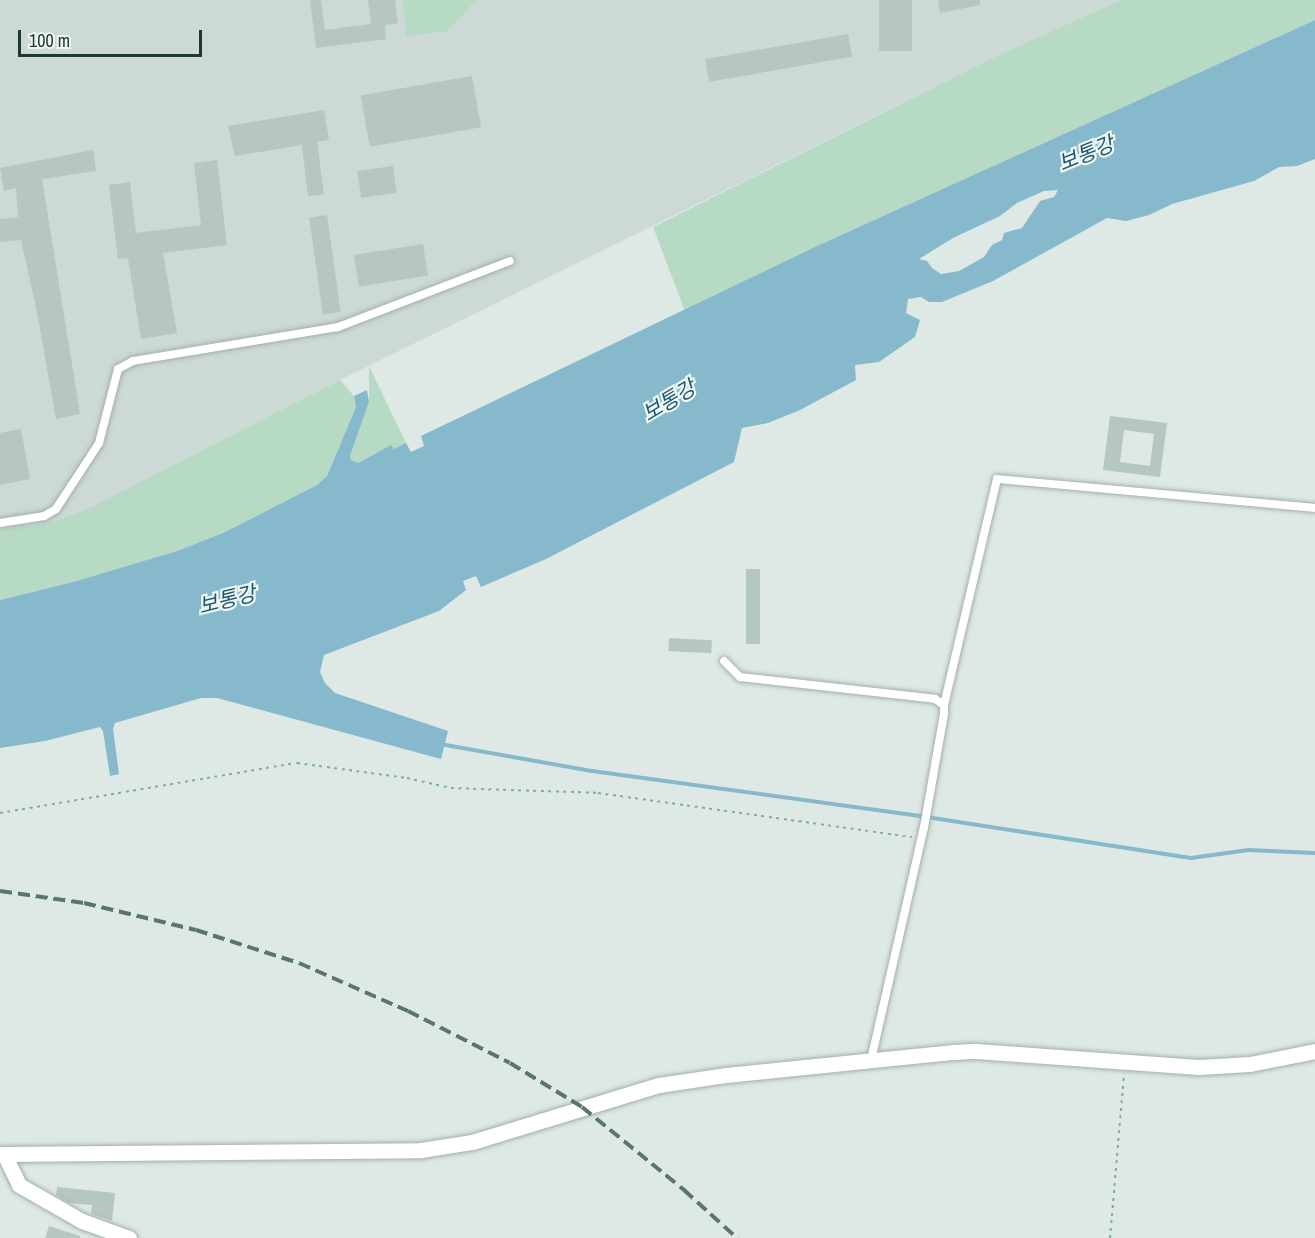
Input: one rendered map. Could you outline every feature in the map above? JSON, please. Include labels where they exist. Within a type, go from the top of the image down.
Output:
[{"type":"street","points":[[129,1238],[82,1221],[19,1185],[2,1154],[436,1148],[472,1142],[635,1091],[682,1080],[871,1062],[930,1054],[976,1052],[1150,1065],[1223,1066],[1315,1051]]},
{"type":"lane","points":[[0,523],[44,516],[56,509],[99,443],[118,369],[133,361],[338,327],[510,261]]},
{"type":"lane","points":[[871,1062],[924,826],[944,705],[997,479],[1315,508]]},
{"type":"lane","points":[[724,661],[740,677],[935,699],[944,705]]},
{"type":"path","points":[[0,813],[297,763],[407,778],[451,788],[598,793],[921,838]]},
{"type":"path","points":[[1110,1238],[1125,1085],[1123,1063]]},
{"type":"shaded area","points":[[0,0],[1121,0],[1001,54],[340,380],[91,507],[53,522],[0,529]]},
{"type":"green space","points":[[403,0],[476,0],[448,31],[406,36]]},
{"type":"green space","points":[[1121,0],[1315,0],[1315,20],[817,246],[685,311],[653,227],[1001,54]]},
{"type":"green space","points":[[369,366],[406,443],[394,449],[391,445],[358,463],[351,460],[350,456],[369,402]]},
{"type":"green space","points":[[340,380],[354,396],[356,407],[327,476],[317,485],[223,533],[177,551],[73,582],[0,600],[0,529],[53,522],[91,507]]},
{"type":"water","name":"보통강","points":[[1315,20],[1315,159],[1297,166],[1279,167],[1254,181],[1172,204],[1149,215],[1126,221],[1107,218],[993,281],[942,302],[929,302],[921,297],[908,299],[906,313],[920,320],[915,337],[879,362],[855,365],[856,380],[800,410],[768,423],[742,428],[734,462],[546,559],[481,587],[476,576],[463,581],[466,590],[439,611],[324,655],[320,672],[325,683],[335,693],[448,731],[441,759],[217,698],[201,698],[115,723],[113,729],[119,774],[110,776],[103,731],[100,727],[45,741],[0,748],[0,600],[73,582],[177,551],[223,533],[317,485],[327,476],[356,407],[354,396],[367,390],[369,402],[350,456],[351,460],[358,463],[391,445],[394,449],[406,443],[411,452],[424,446],[421,436],[817,246]],"holes":[[[1058,190],[1054,197],[1040,201],[1022,228],[1004,233],[1002,240],[992,245],[984,257],[959,271],[941,274],[927,261],[919,259],[953,238],[1000,216],[1017,203],[1044,191]]]},
{"type":"building","points":[[310,0],[321,0],[325,30],[371,24],[368,0],[395,0],[398,23],[385,25],[386,39],[316,48]]},
{"type":"building","points":[[879,0],[912,0],[912,51],[879,51]]},
{"type":"building","points":[[938,0],[980,0],[980,5],[940,13]]},
{"type":"building","points":[[848,34],[852,57],[709,82],[705,59]]},
{"type":"building","points":[[472,76],[481,127],[370,147],[361,96]]},
{"type":"building","points":[[324,110],[329,140],[317,142],[324,194],[308,196],[302,145],[235,156],[228,126]]},
{"type":"building","points":[[93,150],[96,171],[42,179],[80,414],[56,419],[37,312],[21,240],[0,242],[0,219],[18,217],[16,188],[4,191],[0,168]]},
{"type":"building","points":[[217,160],[227,245],[163,253],[177,333],[141,339],[128,258],[118,259],[109,185],[130,182],[136,233],[201,225],[194,163]]},
{"type":"building","points":[[393,166],[397,193],[361,198],[357,171]]},
{"type":"building","points":[[327,215],[341,312],[323,315],[309,218]]},
{"type":"building","points":[[423,244],[428,276],[359,287],[354,255]]},
{"type":"building","points":[[1110,416],[1167,423],[1160,477],[1103,470]],"holes":[[[1124,430],[1154,434],[1150,466],[1120,462]]]},
{"type":"building","points":[[21,429],[30,479],[0,485],[0,433]]},
{"type":"building","points":[[746,569],[760,569],[760,644],[746,644]]},
{"type":"building","points":[[669,638],[712,640],[711,653],[668,651]]},
{"type":"building","points":[[57,1187],[115,1193],[112,1221],[91,1214],[92,1205],[69,1203],[56,1195]]},
{"type":"building","points":[[49,1226],[80,1236],[80,1238],[45,1238]]},
{"type":"waterway","points":[[440,744],[592,771],[920,816],[1191,858],[1248,850],[1315,853]]},
{"type":"railway","points":[[0,891],[84,903],[196,930],[299,963],[408,1011],[510,1063],[582,1107],[684,1190],[737,1238]]}]
